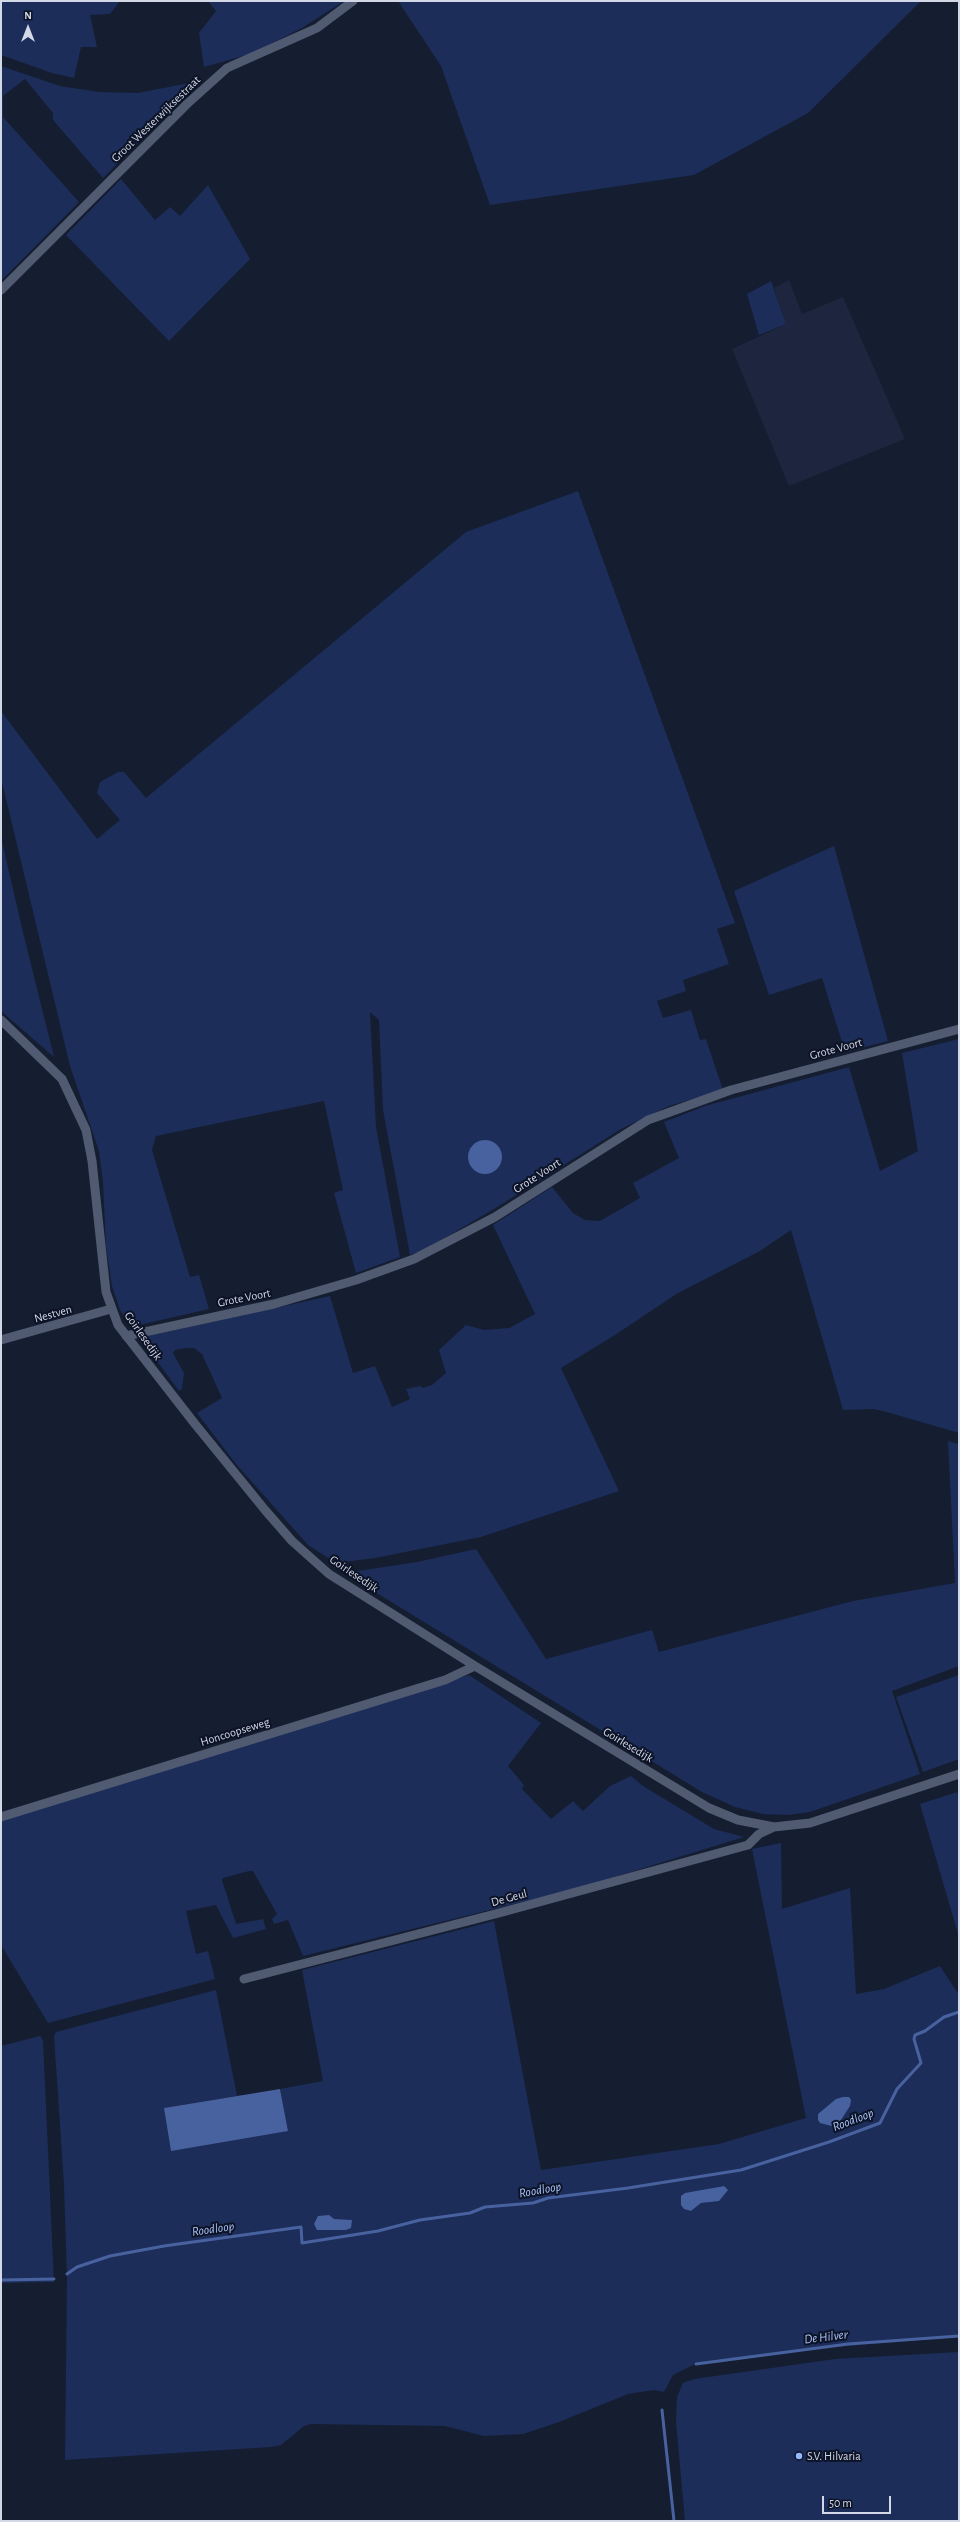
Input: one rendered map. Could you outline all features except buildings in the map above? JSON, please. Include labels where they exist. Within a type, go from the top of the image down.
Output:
[{"type":"street","name":"Groot Westerwijksestraat","points":[[1,290],[187,104],[227,68],[317,28],[353,1]]},
{"type":"street","name":"Goirlesedijk","points":[[1,1020],[62,1079],[86,1130],[92,1161],[103,1271],[111,1309],[126,1336],[200,1430],[292,1541],[329,1574],[475,1666],[709,1808],[738,1820],[774,1827],[810,1823],[959,1774]]},
{"type":"street","name":"Grote Voort","points":[[126,1336],[274,1304],[356,1280],[414,1259],[495,1217],[648,1120],[731,1090],[959,1029]]},
{"type":"street","name":"Nestven","points":[[1,1340],[111,1309]]},
{"type":"street","name":"Honcoopseweg","points":[[1,1818],[445,1680],[475,1666]]},
{"type":"street","name":"De Geul","points":[[244,1979],[499,1914],[748,1845],[759,1834],[774,1827]]},
{"type":"shaded area","points":[[1,1],[120,1],[110,14],[90,15],[97,47],[81,47],[74,78],[52,73],[1,55]]},
{"type":"shaded area","points":[[208,1],[344,1],[302,28],[250,54],[204,67],[199,33],[216,11]]},
{"type":"shaded area","points":[[398,1],[921,1],[808,113],[694,175],[490,205],[441,66]]},
{"type":"shaded area","points":[[1,66],[60,86],[99,92],[138,93],[199,81],[103,178],[53,120],[53,113],[25,79],[3,96],[3,117],[79,202],[1,281]]},
{"type":"shaded area","points":[[121,179],[155,220],[170,207],[180,216],[208,185],[250,259],[169,341],[66,235]]},
{"type":"shaded area","points":[[789,280],[802,314],[843,297],[905,439],[789,486],[732,349],[786,324],[774,288]]},
{"type":"shaded area","points":[[771,281],[786,324],[759,335],[747,294]]},
{"type":"shaded area","points":[[578,491],[735,923],[717,929],[729,964],[683,980],[686,991],[657,1001],[663,1018],[691,1010],[700,1040],[706,1039],[723,1090],[669,1106],[621,1129],[494,1209],[424,1250],[410,1255],[383,1110],[379,1020],[370,1012],[376,1127],[400,1257],[356,1273],[334,1193],[343,1190],[324,1101],[156,1136],[152,1150],[190,1277],[199,1275],[209,1309],[135,1326],[128,1322],[120,1310],[112,1286],[106,1247],[103,1182],[99,1151],[70,1066],[1,778],[1,711],[97,839],[120,820],[97,793],[100,782],[118,772],[124,772],[146,798],[466,532]],"holes":[[[486,1140],[502,1157],[501,1163],[477,1142]]]},
{"type":"shaded area","points":[[1,837],[22,928],[54,1057],[1,1011]]},
{"type":"shaded area","points":[[834,846],[888,1041],[845,1052],[822,978],[769,995],[734,891]]},
{"type":"shaded area","points":[[959,1039],[959,1433],[873,1409],[843,1410],[791,1230],[760,1251],[678,1293],[615,1335],[561,1368],[619,1491],[481,1537],[375,1558],[336,1563],[308,1545],[236,1464],[197,1413],[222,1398],[202,1354],[194,1348],[175,1350],[173,1353],[184,1373],[182,1389],[179,1391],[143,1342],[143,1337],[330,1296],[353,1373],[375,1366],[392,1407],[410,1399],[406,1389],[420,1386],[423,1388],[432,1385],[446,1373],[439,1350],[466,1325],[484,1330],[509,1328],[535,1314],[493,1225],[552,1187],[573,1213],[585,1220],[600,1221],[640,1198],[633,1183],[679,1158],[664,1122],[705,1106],[849,1067],[880,1171],[918,1151],[902,1053]]},
{"type":"shaded area","points":[[485,1140],[497,1145],[502,1157],[497,1169],[485,1174],[473,1169],[468,1157],[473,1145]]},
{"type":"shaded area","points":[[948,1441],[959,1444],[959,1666],[892,1691],[920,1774],[810,1812],[788,1815],[763,1814],[735,1807],[702,1792],[344,1573],[417,1562],[476,1549],[546,1659],[652,1630],[659,1652],[853,1601],[955,1583]]},
{"type":"shaded area","points":[[469,1675],[541,1723],[508,1766],[524,1785],[522,1789],[551,1819],[573,1801],[583,1811],[610,1786],[631,1776],[643,1786],[714,1829],[744,1837],[579,1888],[303,1956],[288,1920],[274,1924],[272,1919],[277,1914],[253,1871],[249,1871],[223,1878],[222,1880],[236,1924],[263,1919],[266,1929],[233,1938],[216,1905],[186,1911],[196,1954],[208,1951],[215,1979],[48,2023],[1,1945],[1,1821]]},
{"type":"shaded area","points":[[959,1675],[959,1759],[923,1772],[896,1697]]},
{"type":"shaded area","points":[[957,1792],[959,1799],[959,1937],[920,1804]]},
{"type":"shaded area","points":[[781,1843],[782,1909],[850,1888],[856,1994],[884,1989],[940,1966],[959,1995],[959,2337],[811,2349],[697,2363],[673,2375],[664,2392],[654,2390],[628,2394],[559,2422],[523,2434],[484,2436],[445,2426],[311,2424],[304,2426],[281,2445],[271,2447],[65,2460],[67,2279],[64,2185],[54,2036],[56,2032],[216,1990],[237,2096],[164,2108],[288,2131],[280,2089],[323,2081],[302,1970],[494,1921],[541,2170],[719,2144],[806,2118],[752,1849]],"holes":[[[724,2186],[707,2202],[701,2203],[691,2211],[684,2209],[712,2188]]]},
{"type":"shaded area","points":[[40,2036],[43,2040],[54,2282],[1,2283],[1,2046]]},
{"type":"shaded area","points":[[280,2089],[288,2131],[171,2151],[164,2108]]},
{"type":"shaded area","points":[[849,2097],[851,2100],[850,2106],[839,2123],[832,2126],[820,2123],[818,2120],[818,2114],[836,2099]]},
{"type":"shaded area","points":[[724,2186],[728,2190],[719,2201],[701,2203],[691,2211],[684,2209],[681,2205],[681,2196],[685,2193]]},
{"type":"shaded area","points":[[329,2215],[334,2219],[352,2220],[351,2228],[346,2230],[317,2230],[314,2224],[318,2216]]},
{"type":"shaded area","name":"S.V. Hilvaria","points":[[959,2352],[959,2521],[685,2521],[676,2422],[677,2397],[683,2383],[694,2379],[835,2359]]},
{"type":"waterway","name":"Roodloop","points":[[67,2274],[77,2267],[110,2256],[164,2246],[301,2227],[302,2243],[378,2231],[420,2220],[470,2213],[485,2207],[533,2203],[548,2198],[628,2188],[741,2170],[829,2142],[880,2123],[897,2089],[921,2063],[914,2039],[915,2035],[925,2031],[944,2017],[959,2012]]},
{"type":"waterway","name":"Roodloop","points":[[1,2280],[54,2279]]},
{"type":"waterway","name":"De Hilver","points":[[696,2364],[848,2344],[959,2336]]},
{"type":"waterway","name":"De Hilver","points":[[662,2410],[674,2521]]},
{"type":"place","name":"S.V. Hilvaria","points":[[799,2456]]}]
